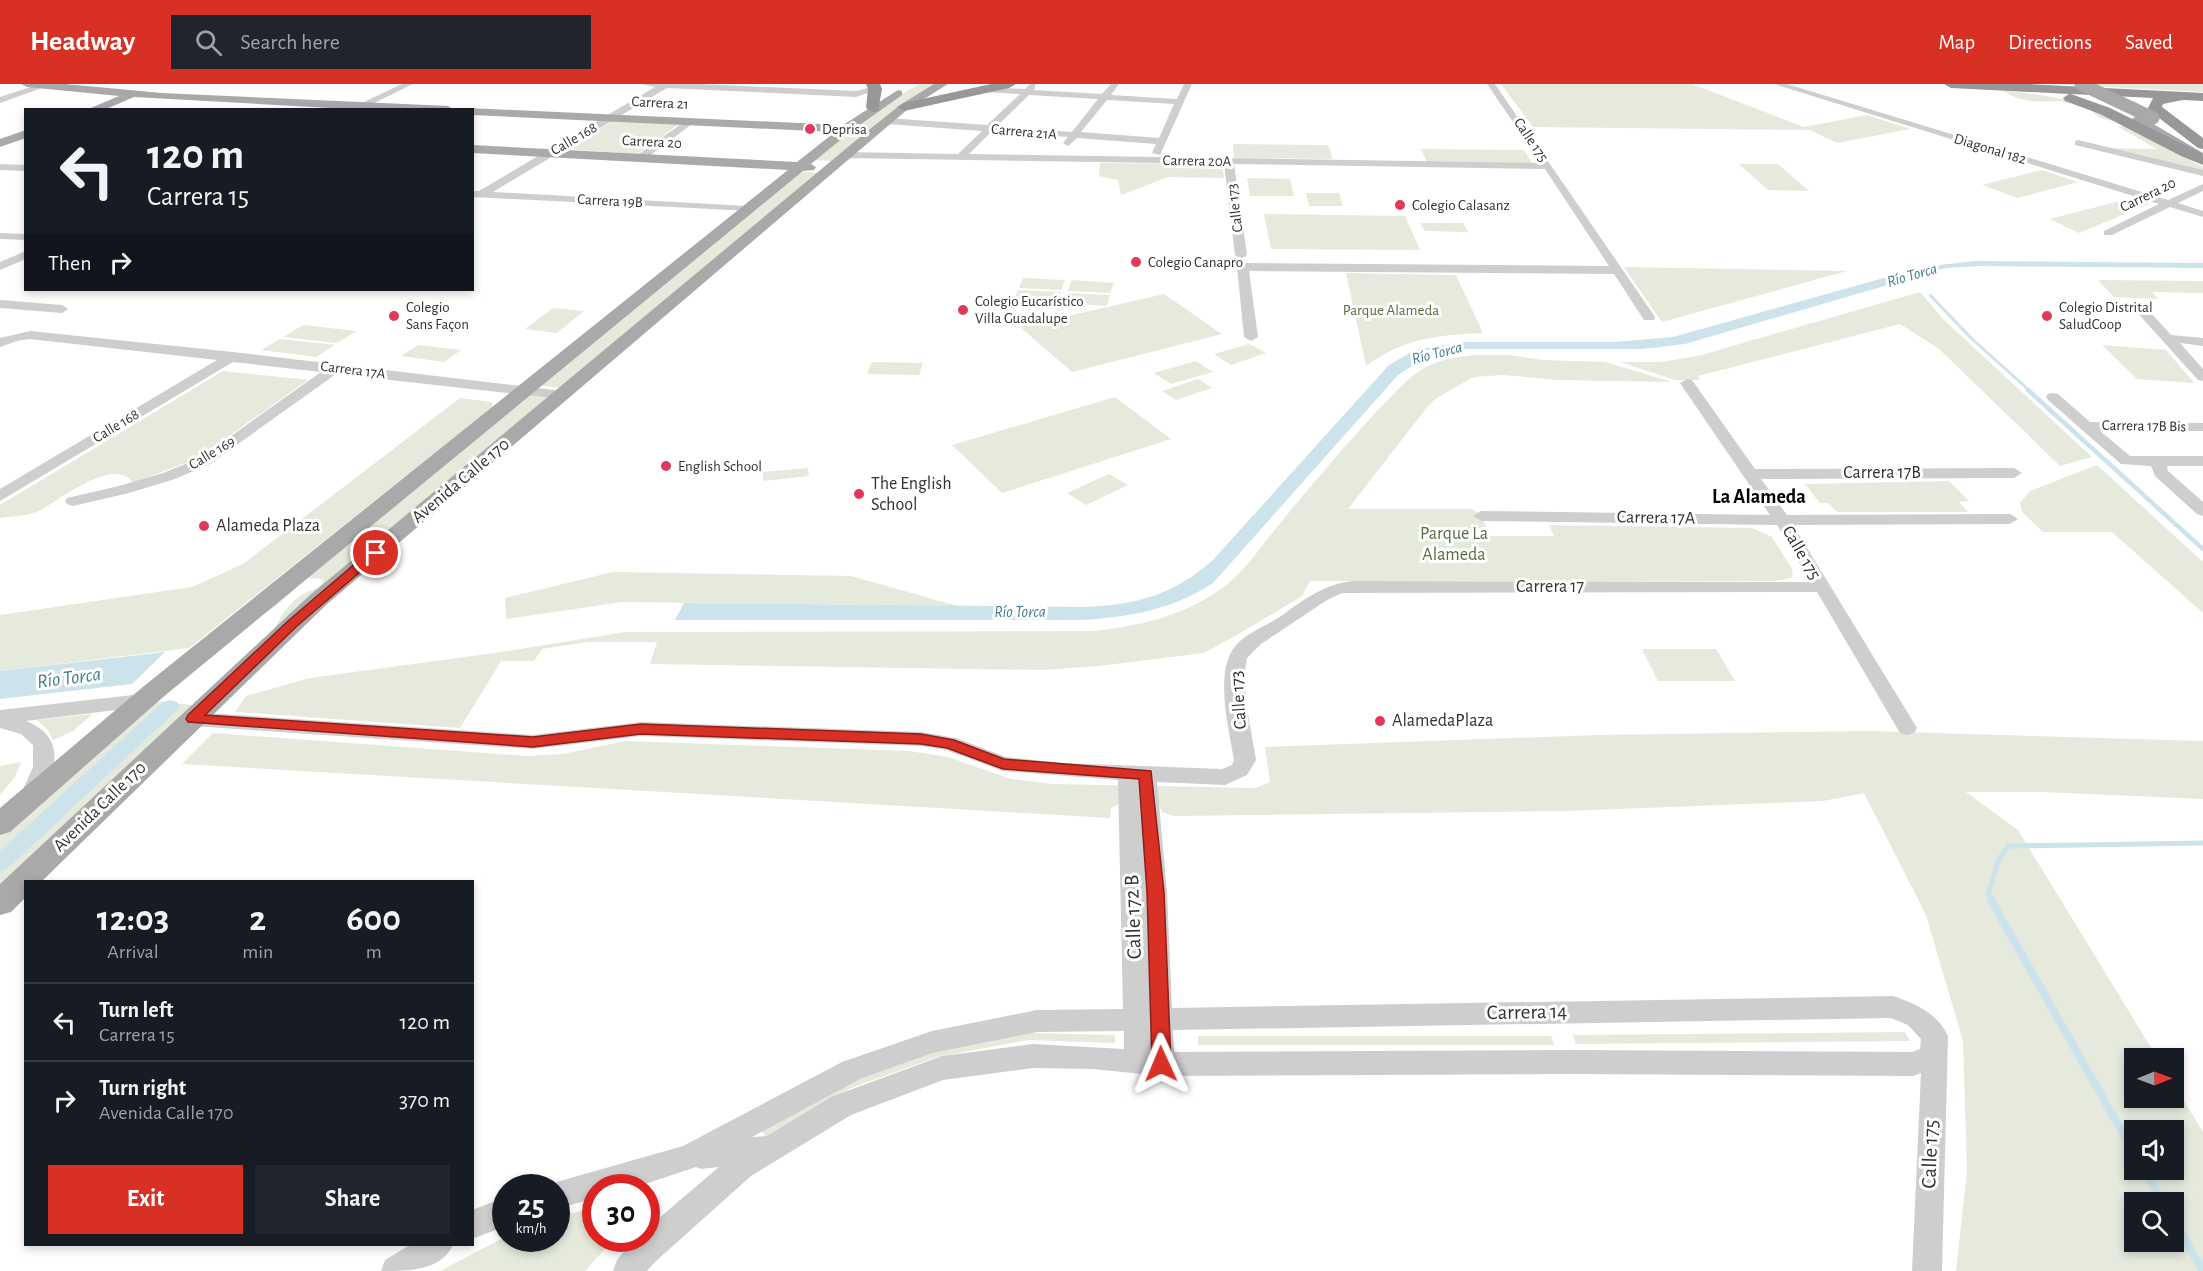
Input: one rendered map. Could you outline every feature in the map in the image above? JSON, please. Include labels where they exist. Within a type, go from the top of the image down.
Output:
[{"type":"highway","points":[[904,107],[1009,84]]},
{"type":"highway","points":[[1951,84],[2203,97]]},
{"type":"highway","points":[[1971,85],[2037,92],[2078,100],[2117,117],[2172,147],[2203,159]]},
{"type":"highway","points":[[873,108],[874,86]]},
{"type":"highway","points":[[2203,97],[2163,100],[2154,105],[2158,111],[2203,145]]},
{"type":"main road","points":[[27,84],[135,94],[387,108]]},
{"type":"main road","points":[[97,108],[163,84]]},
{"type":"main road","name":"Avenida Calle 170","points":[[24,880],[318,600],[845,155],[904,107],[942,84]]},
{"type":"main road","points":[[2067,84],[2138,119],[2203,159]]},
{"type":"main road","points":[[2081,84],[2153,118],[2203,151]]},
{"type":"main road","name":"Avenida Calle 170","points":[[0,824],[142,701],[519,394],[846,129],[873,108],[906,88]]},
{"type":"main road","name":"Carrera 21","points":[[474,111],[846,129]]},
{"type":"main road","points":[[0,143],[24,135]]},
{"type":"main road","name":"Carrera 20","points":[[474,149],[830,168]]},
{"type":"main road","name":"Avenida Calle 170","points":[[0,903],[24,880]]},
{"type":"street","points":[[356,107],[409,84]]},
{"type":"street","points":[[645,84],[856,94],[874,86]]},
{"type":"street","name":"Calle 168","points":[[477,194],[666,84]]},
{"type":"street","points":[[1055,159],[1115,84]]},
{"type":"street","points":[[1155,160],[1161,141],[1188,84]]},
{"type":"street","name":"Calle 175","points":[[1491,84],[1649,317]]},
{"type":"street","name":"Diagonal 182","points":[[1778,84],[2203,214]]},
{"type":"street","points":[[0,100],[47,85]]},
{"type":"street","points":[[984,89],[1031,88],[1104,97],[1178,102]]},
{"type":"street","points":[[960,157],[1031,88]]},
{"type":"street","points":[[640,158],[691,121]]},
{"type":"street","name":"Carrera 21A","points":[[887,121],[1161,141]]},
{"type":"street","points":[[2078,143],[2203,173]]},
{"type":"street","name":"Carrera 20A","points":[[845,155],[1548,166]]},
{"type":"street","points":[[2,167],[24,160]]},
{"type":"street","name":"Calle 173","points":[[1229,161],[1241,255]]},
{"type":"street","points":[[2,167],[24,168]]},
{"type":"street","name":"Carrera 20","points":[[2108,233],[2203,187]]},
{"type":"street","name":"Carrera 19B","points":[[477,194],[747,209]]},
{"type":"street","points":[[0,236],[24,237]]},
{"type":"street","points":[[0,266],[24,255]]},
{"type":"street","points":[[1251,337],[1243,267],[1618,270]]},
{"type":"street","points":[[0,304],[62,309]]},
{"type":"street","points":[[2139,307],[2203,377]]},
{"type":"street","name":"Carrera 17A","points":[[0,343],[14,337],[30,336],[519,394],[563,395]]},
{"type":"street","points":[[2166,338],[2203,342]]},
{"type":"street","points":[[2182,356],[2203,359]]},
{"type":"street","name":"Calle 168","points":[[0,485],[221,359]]},
{"type":"street","name":"Calle 168","points":[[0,496],[221,359]]},
{"type":"street","name":"Calle 169","points":[[73,501],[123,490],[169,476],[205,461],[329,372]]},
{"type":"street","name":"Calle 175","points":[[1687,383],[1782,520],[1907,728]]},
{"type":"street","points":[[2053,397],[2126,461],[2203,461]]},
{"type":"street","name":"Carrera 17B Bis","points":[[2086,426],[2203,427]]},
{"type":"street","points":[[2160,460],[2161,473],[2203,511]]},
{"type":"street","name":"Carrera 17B","points":[[1751,474],[2014,473]]},
{"type":"street","name":"Carrera 17A","points":[[1480,516],[1782,520],[2010,519]]},
{"type":"street","name":"Carrera 17","points":[[1289,620],[1327,591],[1344,586],[1820,586]]},
{"type":"street","name":"Calle 173","points":[[1137,774],[1225,777],[1240,770],[1245,760],[1234,674],[1236,659],[1244,648],[1289,620]]},
{"type":"street","points":[[0,719],[142,701]]},
{"type":"street","points":[[0,719],[26,728],[34,733],[45,747],[45,769],[30,797]]},
{"type":"street","points":[[193,719],[533,742],[641,729],[921,739],[949,743],[1003,764],[1137,774]]},
{"type":"street","name":"Calle 172 B","points":[[1137,774],[1155,892],[1148,1017],[1149,1063]]},
{"type":"street","name":"Carrera 14","points":[[689,1157],[851,1070],[932,1042],[1037,1021],[1148,1017],[1893,1007],[1917,1017],[1935,1036]]},
{"type":"street","points":[[628,1271],[645,1250],[741,1167],[841,1106],[942,1068],[1033,1056],[1093,1057],[1149,1063],[1913,1064],[1932,1056],[1935,1036]]},
{"type":"street","name":"Calle 175","points":[[1927,1271],[1935,1036]]},
{"type":"street","points":[[570,1191],[689,1157],[772,1148]]},
{"type":"street","points":[[474,1225],[492,1217]]},
{"type":"street","points":[[396,1271],[436,1246]]},
{"type":"green space","points":[[920,84],[935,84],[894,110],[832,161],[813,160],[896,97]]},
{"type":"green space","points":[[1501,84],[1692,84],[1804,127],[1867,115],[1910,129],[1837,143],[1810,130],[1533,127]]},
{"type":"green space","points":[[2048,84],[2203,84],[2203,92]]},
{"type":"green space","points":[[2003,91],[2034,94],[2072,102],[2022,100]]},
{"type":"green space","points":[[2089,108],[2103,114],[2117,121],[2102,118]]},
{"type":"green space","points":[[614,120],[679,124],[637,154],[568,149]]},
{"type":"green space","points":[[2117,126],[2125,126],[2203,167],[2203,172],[2105,148],[2157,149]]},
{"type":"green space","points":[[1233,144],[1328,145],[1333,159],[1234,158]]},
{"type":"green space","points":[[1421,149],[1524,150],[1532,163],[1427,162]]},
{"type":"green space","points":[[1100,163],[1222,164],[1224,178],[1168,177],[1121,195],[1118,180],[1099,176]]},
{"type":"green space","points":[[1739,164],[1778,164],[1809,191],[1768,190]]},
{"type":"green space","points":[[2042,170],[2078,182],[2018,198],[1982,185]]},
{"type":"green space","points":[[798,171],[818,173],[560,388],[538,385]]},
{"type":"green space","points":[[1247,178],[1290,179],[1294,196],[1250,196]]},
{"type":"green space","points":[[1306,193],[1339,193],[1343,206],[1309,206]]},
{"type":"green space","points":[[2132,198],[2149,204],[2079,233],[2050,219]]},
{"type":"green space","points":[[1264,214],[1405,216],[1420,250],[1271,249]]},
{"type":"green space","points":[[1420,223],[1463,223],[1468,232],[1425,231]]},
{"type":"green space","points":[[1624,267],[1847,271],[1662,322]]},
{"type":"green space","name":"Parque Alameda","points":[[1346,273],[1456,275],[1483,333],[1422,340],[1394,349],[1366,366]]},
{"type":"green space","points":[[1023,278],[1065,280],[1061,290],[1019,288]]},
{"type":"green space","points":[[1072,280],[1114,283],[1110,293],[1068,291]]},
{"type":"green space","points":[[2098,280],[2203,281],[2203,293],[2152,292],[2158,299],[2114,297]]},
{"type":"green space","points":[[1018,290],[1061,292],[1057,303],[1014,300]]},
{"type":"green space","points":[[1920,292],[1944,320],[2092,457],[2060,466],[1939,349],[1900,324],[1698,376],[1700,380],[1675,380],[1620,362],[1660,362],[1698,356]]},
{"type":"green space","points":[[1067,293],[1110,295],[1107,306],[1064,303]]},
{"type":"green space","points":[[1164,294],[1222,334],[1072,372],[1020,327]]},
{"type":"green space","points":[[553,308],[584,311],[557,333],[525,329]]},
{"type":"green space","points":[[303,325],[357,331],[337,343],[283,337]]},
{"type":"green space","points":[[280,339],[335,345],[316,357],[261,350]]},
{"type":"green space","points":[[1249,344],[1266,353],[1231,365],[1214,354]]},
{"type":"green space","points":[[418,345],[461,350],[444,362],[401,356]]},
{"type":"green space","points":[[2102,345],[2166,350],[2194,383],[2137,379]]},
{"type":"green space","name":"Parque La Alameda","points":[[1476,355],[1605,362],[1672,382],[1558,380],[1503,375],[1474,377],[1438,397],[1428,406],[1348,509],[1472,509],[1481,515],[1490,536],[1554,536],[1549,525],[1752,528],[1772,537],[1792,569],[1791,578],[1776,581],[1310,581],[1302,596],[1204,653],[1099,666],[1042,670],[650,664],[657,642],[586,642],[542,649],[534,661],[501,661],[460,728],[235,712],[246,696],[310,678],[495,653],[625,632],[1094,631],[1158,619],[1204,600],[1234,578],[1337,455],[1377,411],[1420,370],[1452,358]]},
{"type":"green space","points":[[1196,361],[1213,372],[1171,384],[1154,373]]},
{"type":"green space","points":[[872,362],[923,363],[919,375],[867,374]]},
{"type":"green space","points":[[223,371],[308,380],[198,458],[133,483],[125,476],[114,474],[101,477],[87,482],[37,512],[0,518],[0,505]]},
{"type":"green space","points":[[1198,379],[1212,388],[1176,400],[1162,391]]},
{"type":"green space","points":[[528,395],[550,397],[275,629],[292,603],[320,586],[322,579],[307,578],[275,607],[247,624]]},
{"type":"green space","points":[[1115,397],[1171,439],[1002,493],[952,445]]},
{"type":"green space","points":[[460,398],[492,402],[493,407],[189,648],[0,671],[0,615],[192,587],[243,564]]},
{"type":"green space","points":[[2097,465],[2203,562],[2203,613],[2112,532],[2043,532],[2022,512],[2020,503],[2030,491]]},
{"type":"green space","points":[[808,468],[809,476],[763,481],[763,472]]},
{"type":"green space","points":[[1109,474],[1128,485],[1086,505],[1067,493]]},
{"type":"green space","points":[[1949,481],[1969,501],[1959,502],[1968,512],[1837,512],[1828,503],[1820,503],[1805,484]]},
{"type":"green space","points":[[613,572],[851,576],[958,606],[622,602],[506,619],[505,598]]},
{"type":"green space","points":[[1642,649],[1716,649],[1735,681],[1658,681]]},
{"type":"green space","points":[[152,701],[194,705],[0,886],[0,835]]},
{"type":"green space","points":[[93,714],[73,731],[53,740],[48,730],[37,720]]},
{"type":"green space","points":[[1869,731],[2203,741],[2203,799],[2040,792],[1966,792],[2018,830],[2151,1048],[2124,1048],[2124,1108],[2184,1108],[2184,1101],[2203,1132],[2203,1271],[1956,1271],[1967,1171],[1963,1041],[1926,915],[1864,793],[1823,801],[1566,811],[1174,816],[1162,812],[1159,805],[1121,803],[1111,808],[1110,818],[182,764],[213,733],[528,756],[563,754],[625,741],[909,751],[948,757],[1011,779],[1053,784],[1256,788],[1270,782],[1265,747],[1598,735]]},
{"type":"green space","points":[[21,762],[15,777],[0,795],[0,766]]},
{"type":"green space","points":[[1905,1032],[1910,1041],[1576,1044],[1573,1035]]},
{"type":"green space","points":[[1027,1033],[1115,1035],[1115,1043],[1028,1040],[937,1057],[851,1088],[766,1138],[762,1131],[848,1082],[936,1051]]},
{"type":"green space","points":[[1198,1036],[1551,1036],[1554,1045],[1198,1045]]},
{"type":"green space","points":[[582,1210],[582,1252],[602,1252],[585,1271],[440,1271],[492,1244],[492,1252],[570,1252],[570,1214]]},
{"type":"water","name":"Río Torca","points":[[1974,261],[2203,263],[2203,268],[1979,266],[1946,268],[1685,344],[1642,349],[1462,349],[1426,357],[1398,375],[1213,583],[1182,600],[1150,611],[1081,620],[675,620],[684,603],[1084,607],[1121,604],[1153,596],[1183,582],[1213,560],[1389,365],[1415,350],[1461,342],[1615,342],[1673,337],[1923,267]]},
{"type":"water","name":"Río Torca","points":[[165,652],[132,684],[0,699],[0,671]]},
{"type":"waterway","points":[[1930,295],[1971,338],[2030,391]]},
{"type":"waterway","points":[[2028,390],[2203,549]]},
{"type":"waterway","points":[[0,863],[170,706]]},
{"type":"waterway","points":[[1992,901],[1988,894],[1999,859],[2008,846],[2203,843]]},
{"type":"waterway","points":[[1991,900],[2124,1135]]},
{"type":"waterway","points":[[2150,1180],[2157,1192]]},
{"type":"waterway","points":[[2184,1238],[2203,1271]]},
{"type":"place","name":"Deprisa","points":[[810,129]]},
{"type":"place","name":"Colegio Calasanz","points":[[1400,205]]},
{"type":"place","name":"Colegio Canapro","points":[[1136,262]]},
{"type":"place","name":"Colegio Eucarístico Villa Guadalupe","points":[[963,310]]},
{"type":"place","name":"Colegio Sans Façon","points":[[394,316]]},
{"type":"place","name":"Colegio Distrital SaludCoop","points":[[2047,316]]},
{"type":"place","name":"English School","points":[[666,466]]},
{"type":"place","name":"The English School","points":[[859,494]]},
{"type":"place","name":"Alameda Plaza","points":[[204,526]]},
{"type":"place","name":"AlamedaPlaza","points":[[1380,721]]},
{"type":"district","name":"La Alameda","points":[[1759,497]]},
{"type":"route","points":[[376,553],[292,623],[193,719],[533,742],[641,729],[921,739],[949,743],[1003,764],[1146,774],[1155,892],[1161,1064]]}]
